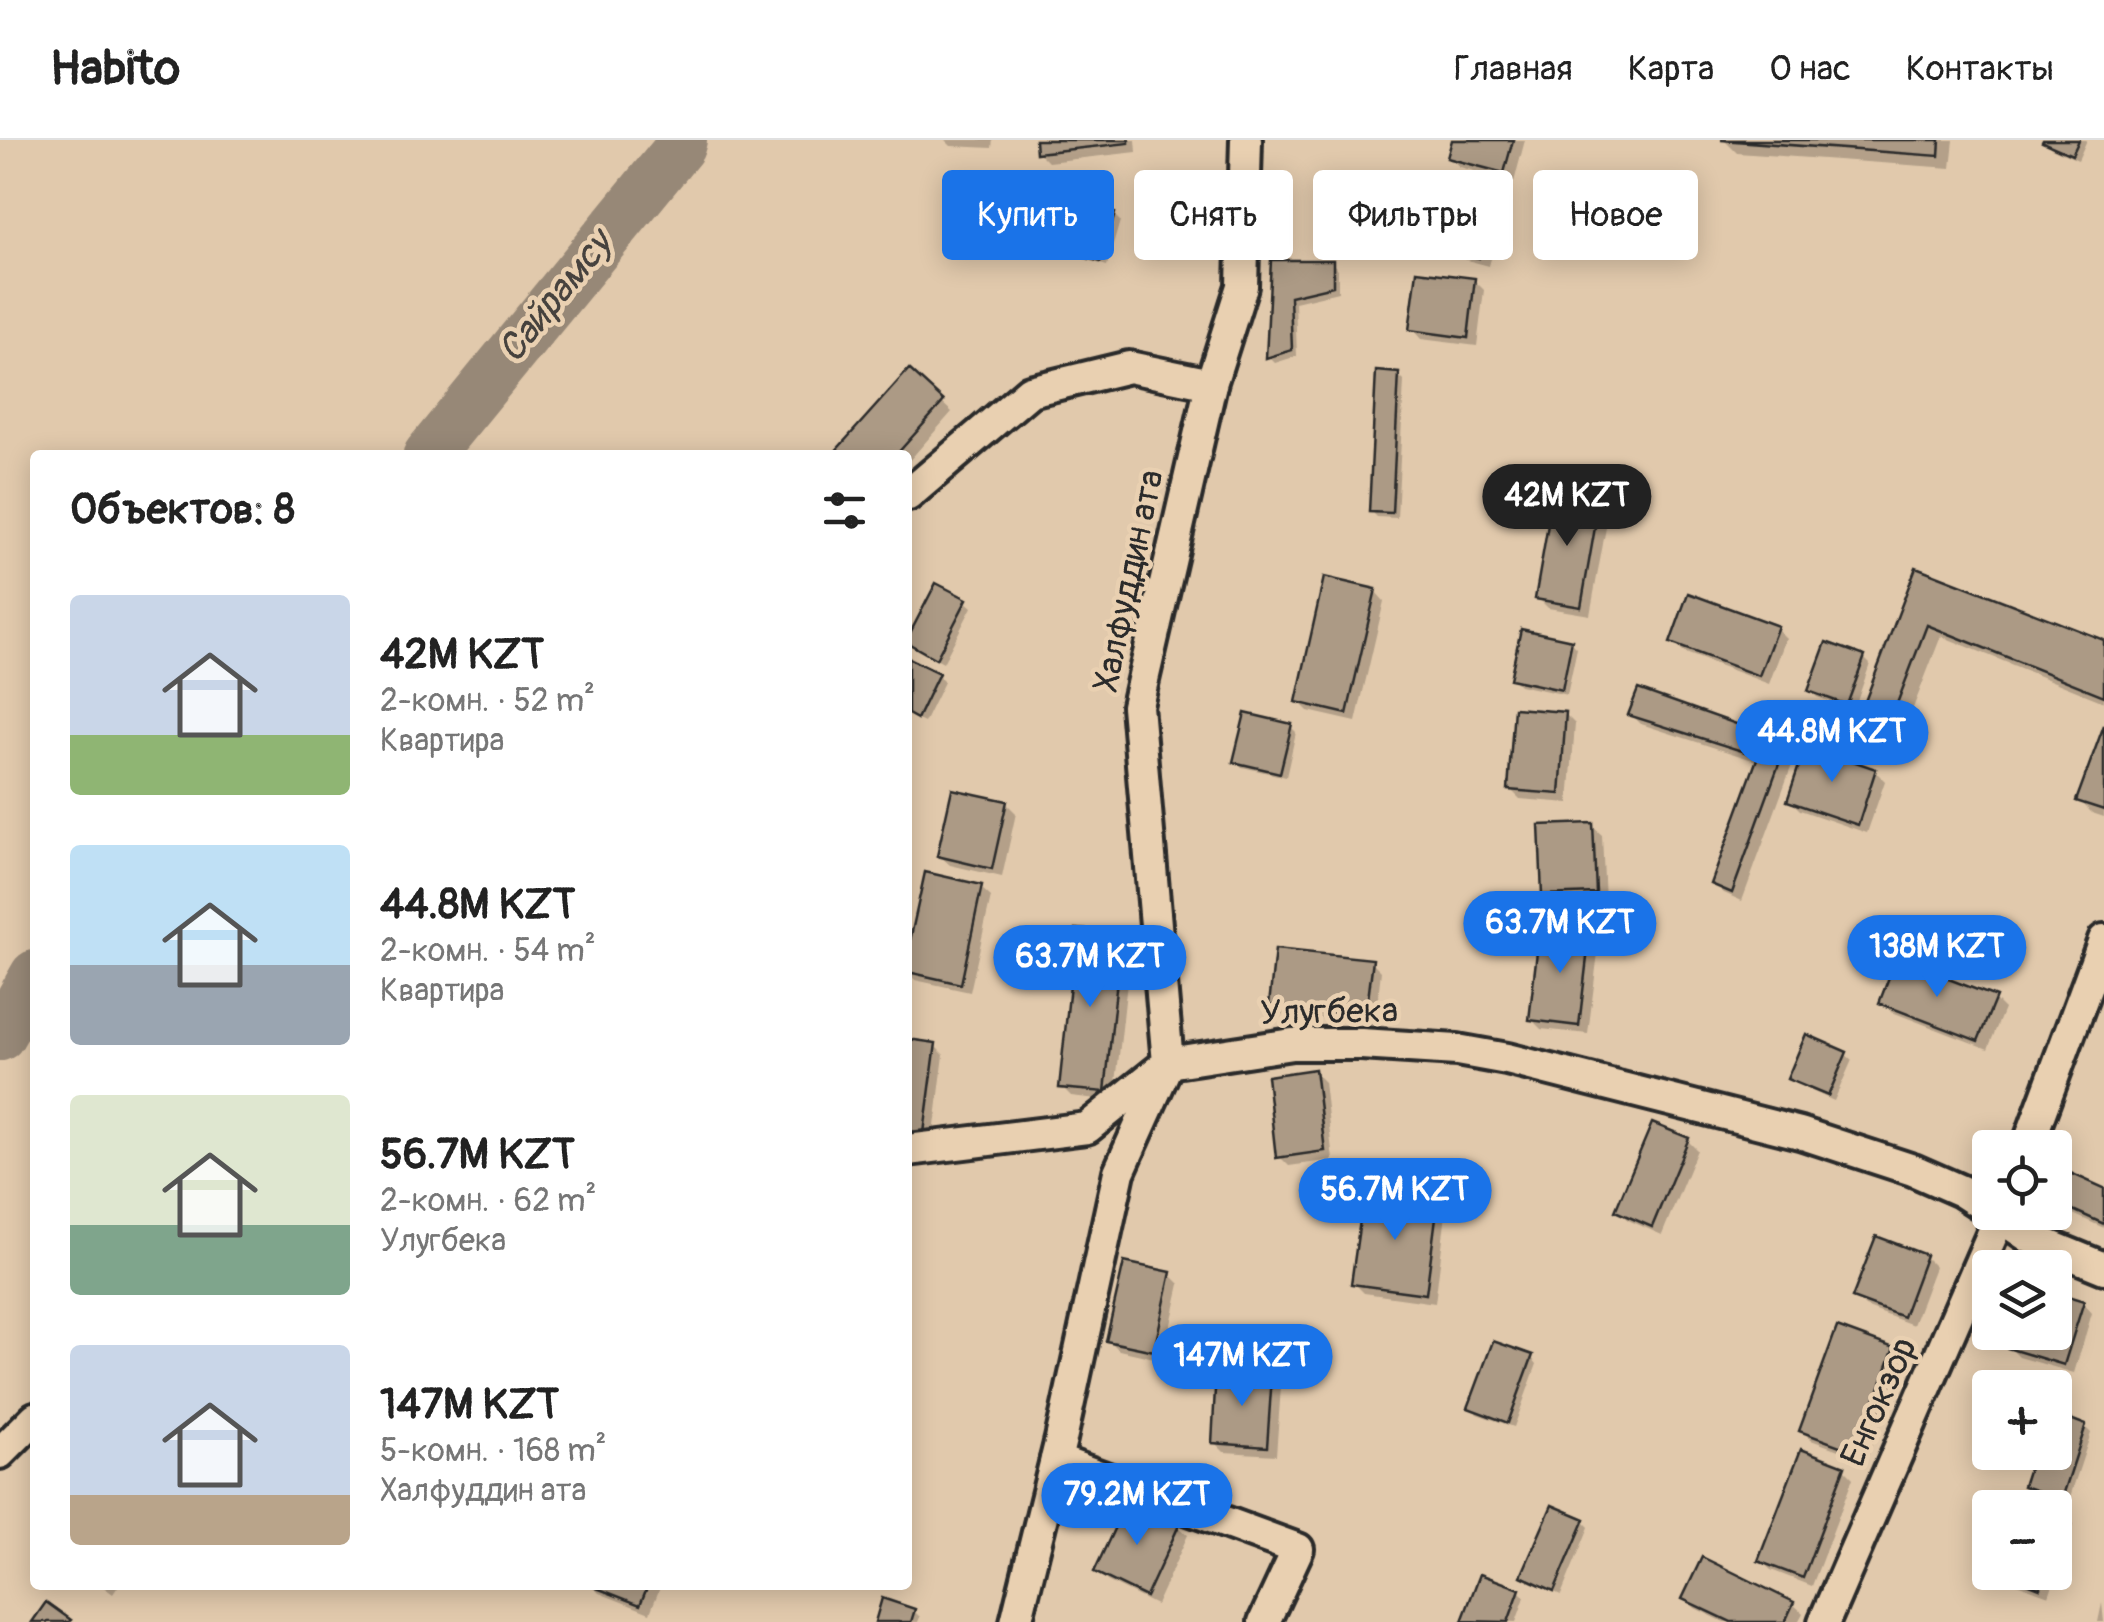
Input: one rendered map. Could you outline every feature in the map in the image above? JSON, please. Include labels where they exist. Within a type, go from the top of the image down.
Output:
[{"type":"street","name":"Халфуддин ата","points":[[1016,1622],[1120,1172],[1168,1063],[1137,706],[1212,384],[1242,286],[1246,140]]},
{"type":"street","points":[[912,491],[1030,392],[1129,366],[1212,384]]},
{"type":"street","points":[[2034,1130],[2104,940]]},
{"type":"street","name":"Улугбека","points":[[1168,1063],[1292,1044],[1456,1050],[1507,1058],[1800,1133],[1913,1170],[1972,1198]]},
{"type":"street","points":[[912,1150],[1087,1128],[1168,1063]]},
{"type":"street","name":"Енгокзор","points":[[1824,1622],[1990,1230]]},
{"type":"street","name":"Улугбека","points":[[2020,1230],[2104,1268]]},
{"type":"street","points":[[0,1453],[30,1423]]},
{"type":"street","points":[[1056,1460],[1298,1550],[1264,1622]]},
{"type":"building","points":[[1035,140],[1129,140],[1129,143],[1036,153]]},
{"type":"building","points":[[1452,140],[1513,140],[1505,170],[1447,158]]},
{"type":"building","points":[[1721,140],[1940,140],[1939,156]]},
{"type":"building","points":[[2043,140],[2079,140],[2072,155]]},
{"type":"building","points":[[1271,260],[1333,260],[1333,286],[1290,296],[1292,350],[1266,358]]},
{"type":"building","points":[[1417,271],[1475,278],[1468,338],[1409,330]]},
{"type":"building","points":[[909,369],[944,401],[900,450],[836,450]]},
{"type":"building","points":[[1376,371],[1399,373],[1392,513],[1369,512]]},
{"type":"building","points":[[1554,490],[1600,499],[1581,607],[1535,599]]},
{"type":"building","points":[[1916,567],[2104,640],[2104,696],[1927,625],[1890,722],[1861,712]]},
{"type":"building","points":[[1324,577],[1376,589],[1347,714],[1296,702]]},
{"type":"building","points":[[936,583],[967,599],[936,659],[912,645],[912,629]]},
{"type":"building","points":[[1688,593],[1778,626],[1759,676],[1670,643]]},
{"type":"building","points":[[1521,629],[1572,640],[1562,690],[1510,679]]},
{"type":"building","points":[[1826,642],[1865,656],[1847,705],[1808,691]]},
{"type":"building","points":[[912,660],[939,673],[917,719],[912,716]]},
{"type":"building","points":[[1638,689],[1787,742],[1732,893],[1711,884],[1758,756],[1628,715]]},
{"type":"building","points":[[1514,708],[1566,712],[1560,794],[1508,790]]},
{"type":"building","points":[[1245,713],[1292,724],[1280,773],[1233,762]]},
{"type":"building","points":[[2104,725],[2104,810],[2076,801]]},
{"type":"building","points":[[1806,745],[1876,769],[1858,825],[1787,801]]},
{"type":"building","points":[[952,789],[1007,801],[992,869],[937,856]]},
{"type":"building","points":[[1593,823],[1596,893],[1542,895],[1539,825]]},
{"type":"building","points":[[925,872],[982,885],[961,984],[912,973],[912,932]]},
{"type":"building","points":[[1540,926],[1590,932],[1579,1026],[1529,1020]]},
{"type":"building","points":[[1076,929],[1122,933],[1105,1092],[1059,1088]]},
{"type":"building","points":[[1275,949],[1373,959],[1366,1016],[1269,1005]]},
{"type":"building","points":[[1896,959],[1996,997],[1978,1041],[1879,1003]]},
{"type":"building","points":[[1806,1034],[1847,1052],[1828,1096],[1787,1079]]},
{"type":"building","points":[[912,1040],[936,1043],[924,1133],[912,1132]]},
{"type":"building","points":[[1315,1069],[1325,1151],[1276,1158],[1267,1076]]},
{"type":"building","points":[[1652,1123],[1689,1138],[1652,1227],[1615,1211]]},
{"type":"building","points":[[2072,1174],[2104,1188],[2104,1224],[2072,1210]]},
{"type":"building","points":[[1364,1192],[1438,1202],[1426,1294],[1351,1284]]},
{"type":"building","points":[[1876,1236],[1926,1255],[1903,1317],[1852,1298]]},
{"type":"building","points":[[1124,1262],[1171,1272],[1154,1351],[1106,1341]]},
{"type":"building","points":[[2072,1297],[2084,1301],[2072,1339]]},
{"type":"building","points":[[1837,1327],[1894,1348],[1856,1452],[1799,1431]]},
{"type":"building","points":[[1493,1341],[1533,1355],[1508,1423],[1468,1408]]},
{"type":"building","points":[[2014,1350],[2069,1350],[2064,1365]]},
{"type":"building","points":[[1216,1371],[1272,1375],[1267,1447],[1212,1443]]},
{"type":"building","points":[[2072,1420],[2086,1425],[2072,1468]]},
{"type":"building","points":[[1801,1449],[1845,1466],[1803,1578],[1758,1561]]},
{"type":"building","points":[[2028,1470],[2071,1470],[2065,1490],[2023,1486]]},
{"type":"building","points":[[1128,1499],[1180,1523],[1146,1597],[1094,1572]]},
{"type":"building","points":[[1552,1505],[1585,1519],[1554,1591],[1521,1576]]},
{"type":"building","points":[[1702,1557],[1794,1602],[1785,1622],[1731,1622],[1682,1599]]},
{"type":"building","points":[[1480,1574],[1520,1589],[1508,1622],[1462,1621]]},
{"type":"building","points":[[602,1590],[646,1590],[640,1605]]},
{"type":"building","points":[[882,1598],[915,1609],[911,1622],[875,1622]]},
{"type":"building","points":[[46,1602],[71,1620],[32,1622]]},
{"type":"waterway","name":"Сайрамсу","points":[[432,450],[682,140]]},
{"type":"waterway","name":"Сайрамсу","points":[[0,1036],[30,984]]}]
